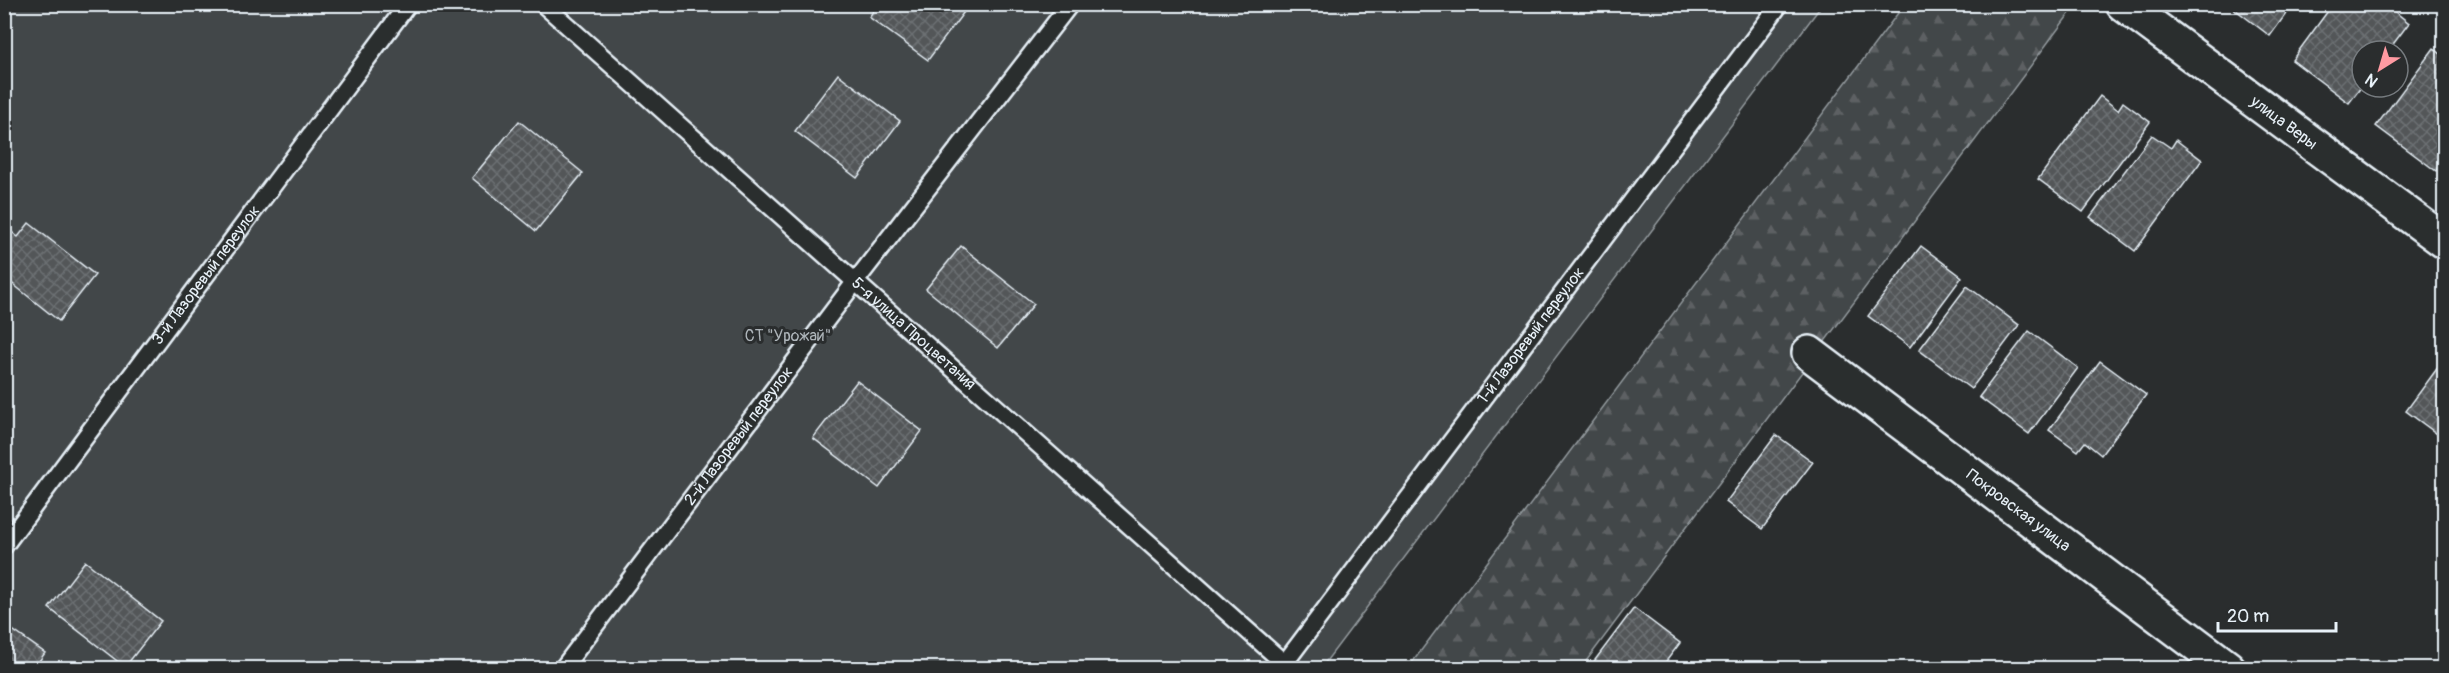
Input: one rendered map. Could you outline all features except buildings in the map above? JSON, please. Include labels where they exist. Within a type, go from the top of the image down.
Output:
[{"type":"street","name":"улица Веры","points":[[2123,4],[2445,241]]},
{"type":"street","name":"Покровская улица","points":[[1809,353],[2228,669]]},
{"type":"lane","name":"3-й Лазоревый переулок","points":[[4,546],[408,4]]},
{"type":"lane","name":"5-я улица Процветания","points":[[543,4],[1283,667]]},
{"type":"lane","name":"2-й Лазоревый переулок","points":[[563,669],[855,282],[1070,4]]},
{"type":"lane","name":"1-й Лазоревый переулок","points":[[1283,667],[1780,4]]},
{"type":"green space","name":"СТ \"Урожай\"","points":[[4,5],[1822,5],[1321,668],[5,668]]},
{"type":"green space","points":[[1904,5],[2076,5],[1581,668],[1408,668]]}]
